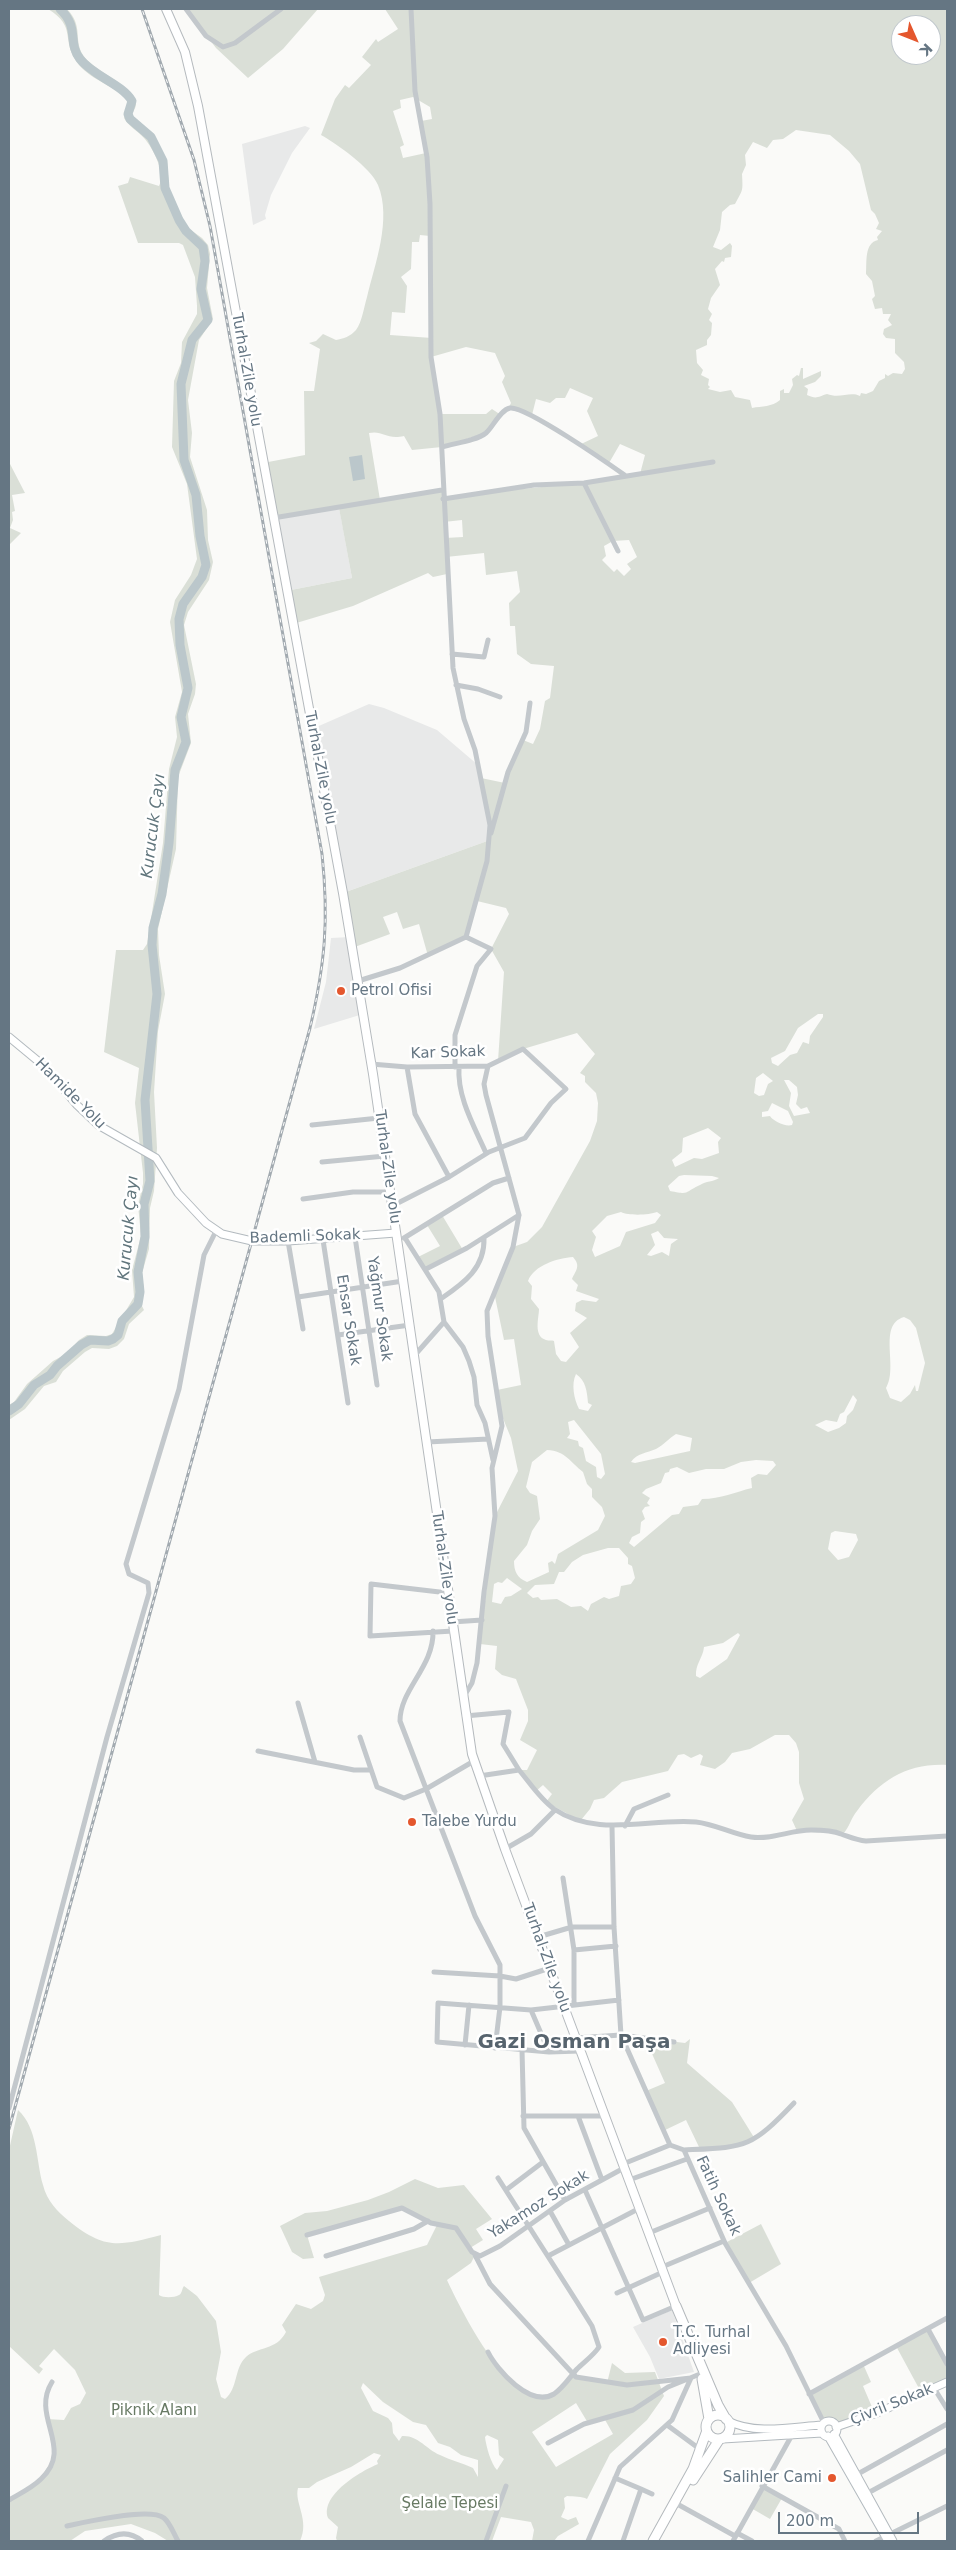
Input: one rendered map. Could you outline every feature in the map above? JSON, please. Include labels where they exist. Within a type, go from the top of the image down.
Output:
[{"type":"highway","points":[[653,2541],[701,2450],[706,2432],[706,2424],[709,2419],[707,2401],[695,2376],[676,2306]]},
{"type":"highway","points":[[659,2541],[679,2505],[721,2439],[729,2431],[727,2420],[718,2405],[676,2306]]},
{"type":"highway","points":[[709,2419],[719,2415],[727,2420]]},
{"type":"highway","points":[[706,2432],[712,2438],[721,2439]]},
{"type":"main road","name":"Turhal-Zile yolu","points":[[166,9],[184,52],[198,106],[358,981],[392,1206],[399,1236],[403,1281],[453,1632],[465,1716],[474,1761],[575,2038],[676,2306]]},
{"type":"street","points":[[186,9],[212,42],[223,47],[236,43],[281,9]]},
{"type":"street","points":[[411,9],[415,91],[426,153],[430,204],[431,357],[440,414],[442,490],[452,654],[456,685],[487,804],[490,836]]},
{"type":"street","points":[[442,447],[482,435],[506,410],[513,409],[537,417],[626,476]]},
{"type":"street","points":[[443,499],[534,485],[584,483],[713,462]]},
{"type":"street","points":[[584,483],[618,551]]},
{"type":"street","points":[[273,518],[442,490]]},
{"type":"street","points":[[452,654],[484,658],[488,640]]},
{"type":"street","points":[[456,685],[469,686],[500,697]]},
{"type":"street","points":[[358,981],[400,968],[466,937],[484,877],[490,836],[508,772],[526,732],[530,703]]},
{"type":"street","points":[[466,937],[491,949],[476,966],[455,1035],[460,1088],[486,1153]]},
{"type":"street","name":"Hamide Yolu","points":[[9,1038],[44,1066],[77,1105],[98,1125],[152,1155],[159,1162],[178,1193],[216,1231]]},
{"type":"street","name":"Kar Sokak","points":[[371,1064],[407,1067],[488,1066],[523,1049],[566,1089],[550,1103],[525,1138],[500,1148]]},
{"type":"street","points":[[463,1699],[474,1675],[482,1620],[495,1516],[491,1484],[493,1460],[501,1433],[502,1416],[488,1336],[487,1311],[513,1247],[519,1215],[484,1084],[488,1066]]},
{"type":"street","points":[[407,1067],[415,1114],[449,1177]]},
{"type":"street","points":[[312,1125],[379,1118]]},
{"type":"street","points":[[392,1206],[449,1177],[486,1153],[500,1148]]},
{"type":"street","points":[[322,1162],[385,1156]]},
{"type":"street","points":[[493,1460],[484,1418],[476,1405],[474,1377],[469,1361],[463,1348],[444,1322],[442,1298],[426,1270],[399,1236],[493,1183],[509,1178]]},
{"type":"street","points":[[303,1199],[353,1192],[390,1192]]},
{"type":"street","points":[[426,1270],[484,1238],[519,1215]]},
{"type":"street","points":[[9,2108],[107,1736],[149,1593],[148,1583],[129,1574],[126,1564],[179,1389],[204,1255],[216,1231]]},
{"type":"street","name":"Bademli Sokak","points":[[216,1231],[247,1240],[288,1241],[399,1236]]},
{"type":"street","name":"Yağmur Sokak","points":[[355,1237],[377,1385]]},
{"type":"street","points":[[442,1298],[461,1285],[475,1270],[483,1254],[484,1238]]},
{"type":"street","name":"Ensar Sokak","points":[[323,1240],[348,1403]]},
{"type":"street","points":[[288,1241],[303,1328]]},
{"type":"street","points":[[298,1298],[403,1281]]},
{"type":"street","points":[[414,1356],[444,1322]]},
{"type":"street","points":[[338,1336],[410,1325]]},
{"type":"street","points":[[427,1442],[488,1439]]},
{"type":"street","points":[[448,1593],[396,1585],[371,1584],[370,1636],[405,1636],[433,1631],[453,1632]]},
{"type":"street","points":[[452,1622],[482,1620]]},
{"type":"street","points":[[433,1631],[433,1648],[410,1691],[400,1718],[475,1916],[498,1959],[500,2008],[495,2048]]},
{"type":"street","points":[[298,1703],[316,1762]]},
{"type":"street","points":[[465,1716],[510,1712],[503,1744],[519,1770],[555,1810],[577,1819],[612,1826],[693,1822],[714,1825],[750,1837],[771,1838],[797,1831],[812,1830],[836,1832],[854,1840],[866,1841],[947,1836]]},
{"type":"street","points":[[360,1737],[378,1789],[404,1798],[426,1789],[474,1761]]},
{"type":"street","points":[[258,1751],[354,1770],[371,1770]]},
{"type":"street","points":[[478,1776],[519,1770]]},
{"type":"street","points":[[625,1826],[634,1809],[668,1795]]},
{"type":"street","points":[[505,1849],[531,1834],[555,1810]]},
{"type":"street","points":[[612,1826],[614,1927],[621,2035],[670,2145]]},
{"type":"street","points":[[564,1878],[574,1950],[574,2004]]},
{"type":"street","points":[[538,1937],[572,1927],[614,1927]]},
{"type":"street","points":[[574,1950],[616,1946]]},
{"type":"street","points":[[434,1972],[500,1976],[516,1979],[550,1968]]},
{"type":"street","points":[[580,2051],[549,2052],[437,2042],[438,2003],[531,2010],[619,2000]]},
{"type":"street","points":[[465,2045],[469,2005]]},
{"type":"street","points":[[531,2010],[549,2052]]},
{"type":"street","points":[[575,2038],[621,2035],[674,2042]]},
{"type":"street","points":[[522,2050],[524,2128],[565,2200]]},
{"type":"street","points":[[684,2150],[726,2148],[749,2143],[766,2132],[794,2103]]},
{"type":"street","points":[[524,2116],[605,2116]]},
{"type":"street","points":[[578,2116],[602,2180]]},
{"type":"street","name":"Fatih Sokak","points":[[670,2145],[684,2150],[724,2240],[786,2346],[823,2424]]},
{"type":"street","name":"Yakamoz Sokak","points":[[475,2255],[480,2256],[500,2246],[565,2200],[623,2166],[670,2145]]},
{"type":"street","points":[[629,2180],[687,2158]]},
{"type":"street","points":[[506,2190],[543,2162]]},
{"type":"street","points":[[488,2352],[504,2375],[518,2387],[531,2394],[552,2395],[598,2349],[599,2345],[592,2326],[498,2178]]},
{"type":"street","points":[[585,2190],[643,2320],[676,2306]]},
{"type":"street","points":[[307,2235],[398,2208],[405,2208],[428,2221],[456,2228],[475,2255],[490,2284],[572,2375],[591,2381],[627,2385],[695,2376]]},
{"type":"street","points":[[548,2256],[640,2208]]},
{"type":"street","points":[[649,2232],[710,2208]]},
{"type":"street","points":[[550,2211],[569,2246]]},
{"type":"street","points":[[326,2256],[414,2229],[428,2221]]},
{"type":"street","points":[[617,2293],[724,2240]]},
{"type":"street","points":[[809,2394],[947,2318]]},
{"type":"street","points":[[928,2328],[947,2364]]},
{"type":"street","points":[[588,2541],[620,2467],[673,2418],[695,2376]]},
{"type":"street","points":[[548,2443],[584,2424],[631,2410],[668,2387],[695,2376]]},
{"type":"street","points":[[9,2500],[41,2480],[52,2464],[56,2448],[45,2409],[45,2399],[52,2382]]},
{"type":"street","name":"Çivril Sokak","points":[[721,2439],[830,2433],[947,2382]]},
{"type":"street","points":[[934,2388],[947,2409]]},
{"type":"street","points":[[727,2420],[741,2427],[754,2429],[832,2422],[830,2433],[889,2538]]},
{"type":"street","points":[[823,2424],[856,2475],[889,2538]]},
{"type":"street","points":[[856,2475],[947,2424]]},
{"type":"street","points":[[667,2425],[701,2450]]},
{"type":"street","points":[[735,2537],[792,2435]]},
{"type":"street","points":[[866,2494],[947,2450]]},
{"type":"street","points":[[615,2478],[652,2494]]},
{"type":"street","points":[[486,2541],[506,2486]]},
{"type":"street","points":[[762,2486],[838,2529],[845,2541]]},
{"type":"street","points":[[623,2541],[641,2489]]},
{"type":"street","points":[[679,2505],[735,2537],[752,2541]]},
{"type":"street","points":[[876,2541],[889,2538],[947,2506]]},
{"type":"street","points":[[67,2526],[134,2515],[155,2514],[166,2521],[178,2541]]},
{"type":"street","points":[[104,2541],[114,2535],[123,2534],[134,2536],[142,2541]]},
{"type":"shaded area","points":[[305,126],[310,128],[292,153],[271,195],[265,215],[266,219],[253,225],[242,144]]},
{"type":"shaded area","points":[[362,455],[365,479],[353,481],[349,457]]},
{"type":"shaded area","points":[[339,507],[352,578],[286,591],[273,518]]},
{"type":"shaded area","points":[[369,704],[384,708],[437,730],[478,765],[487,804],[490,840],[343,893],[312,729]]},
{"type":"shaded area","points":[[350,937],[363,1014],[314,1029],[326,982],[331,938]]},
{"type":"shaded area","name":"T.C. Turhal Adliyesi","points":[[672,2310],[694,2372],[659,2379],[650,2357],[633,2327]]},
{"type":"green space","points":[[48,9],[67,9],[77,27],[80,49],[83,55],[95,67],[122,85],[135,98],[136,105],[132,115],[153,134],[167,160],[169,188],[181,218],[188,228],[208,245],[210,254],[207,288],[213,319],[199,340],[188,400],[192,433],[190,457],[207,510],[208,540],[213,562],[209,580],[188,612],[184,625],[196,684],[195,694],[188,714],[191,743],[178,777],[176,849],[158,929],[159,955],[165,994],[158,1031],[154,1092],[157,1148],[154,1191],[150,1208],[149,1249],[142,1273],[144,1292],[141,1304],[144,1310],[129,1324],[124,1339],[117,1346],[109,1349],[92,1348],[85,1352],[63,1371],[56,1382],[44,1386],[25,1409],[9,1420],[9,1405],[14,1402],[27,1384],[87,1335],[106,1336],[112,1334],[134,1297],[132,1270],[141,1236],[138,1205],[143,1184],[135,1103],[139,1068],[104,1052],[116,950],[143,950],[147,944],[163,843],[169,769],[177,737],[175,717],[182,692],[170,622],[175,600],[191,575],[197,559],[187,484],[172,447],[174,381],[181,363],[182,342],[197,314],[195,277],[183,245],[179,243],[138,243],[118,186],[128,183],[130,177],[159,186],[161,174],[158,161],[148,142],[124,118],[128,105],[127,99],[81,67],[69,46],[66,27],[57,15]]},
{"type":"green space","points":[[186,9],[318,9],[283,49],[248,78],[216,48]]},
{"type":"green space","points":[[385,9],[947,9],[947,1765],[920,1767],[885,1782],[866,1800],[843,1834],[797,1831],[792,1820],[804,1799],[799,1783],[799,1752],[796,1743],[789,1735],[775,1735],[750,1749],[732,1753],[725,1762],[715,1769],[700,1765],[703,1756],[700,1754],[691,1758],[684,1754],[678,1755],[668,1771],[622,1782],[604,1798],[594,1800],[590,1809],[581,1820],[577,1819],[546,1802],[552,1794],[543,1785],[536,1791],[519,1770],[527,1770],[537,1750],[520,1740],[528,1721],[528,1710],[516,1679],[502,1675],[495,1669],[497,1646],[480,1644],[495,1516],[518,1471],[511,1438],[502,1416],[497,1390],[521,1385],[514,1339],[504,1340],[494,1292],[513,1247],[527,1242],[542,1227],[590,1141],[597,1121],[598,1103],[596,1093],[585,1082],[585,1076],[580,1073],[595,1054],[577,1033],[523,1049],[498,1061],[504,972],[491,949],[509,914],[506,908],[477,901],[466,937],[428,956],[419,924],[403,929],[397,912],[383,917],[390,934],[352,948],[343,893],[490,840],[481,778],[505,783],[523,740],[533,744],[540,729],[545,701],[550,698],[554,666],[531,664],[517,654],[515,626],[510,626],[509,603],[520,592],[517,571],[486,575],[484,553],[446,557],[447,574],[433,577],[428,573],[353,606],[293,624],[286,591],[352,578],[339,508],[273,518],[263,463],[305,455],[304,391],[314,391],[320,349],[309,343],[316,341],[323,334],[336,340],[347,337],[356,330],[361,319],[381,241],[383,227],[382,198],[378,185],[368,171],[344,150],[321,135],[335,99],[345,85],[349,88],[371,65],[362,57],[376,39],[378,42],[398,29]],"holes":[[[413,97],[430,107],[432,119],[421,121],[426,153],[403,158],[400,147],[404,145],[393,111],[401,108],[400,100]],[[796,130],[830,135],[849,151],[860,164],[871,210],[879,223],[876,229],[882,231],[877,237],[878,240],[870,245],[868,249],[866,274],[872,281],[875,296],[872,299],[875,309],[882,308],[883,314],[891,314],[888,320],[892,325],[884,329],[883,334],[886,338],[895,339],[895,353],[904,362],[905,369],[902,374],[893,373],[888,376],[885,374],[885,378],[879,381],[873,391],[866,394],[861,393],[860,396],[852,394],[836,396],[827,394],[818,397],[807,395],[808,389],[804,386],[815,382],[821,376],[821,371],[803,379],[803,368],[801,368],[799,376],[797,375],[792,379],[793,385],[789,393],[784,393],[784,389],[780,391],[780,400],[777,402],[752,408],[750,400],[735,397],[731,390],[720,392],[708,389],[710,387],[708,385],[709,379],[701,375],[703,370],[697,363],[696,350],[707,345],[707,340],[711,335],[712,323],[709,320],[712,314],[708,309],[711,298],[720,285],[715,269],[722,261],[724,262],[725,258],[731,257],[732,246],[730,243],[721,250],[713,247],[720,230],[722,212],[730,205],[735,204],[741,193],[742,174],[746,165],[745,155],[753,142],[767,148],[773,140],[783,139]],[[420,235],[430,236],[432,338],[390,335],[392,312],[405,313],[407,286],[401,277],[411,269],[412,242],[419,242]],[[466,347],[495,353],[505,376],[502,382],[511,403],[508,409],[532,415],[536,399],[550,403],[556,398],[565,398],[570,388],[593,398],[587,411],[598,436],[579,445],[609,463],[620,444],[645,455],[640,474],[443,499],[442,490],[380,500],[369,433],[374,432],[393,437],[404,436],[412,450],[442,447],[485,433],[501,415],[492,409],[486,414],[440,414],[431,357]],[[462,520],[463,537],[445,538],[444,522]],[[629,540],[637,557],[627,564],[631,569],[624,576],[617,569],[614,572],[602,560],[606,556],[604,546],[613,541]],[[818,1014],[823,1014],[823,1017],[810,1036],[809,1044],[803,1042],[797,1053],[790,1055],[778,1066],[772,1063],[771,1058],[785,1051],[798,1028]],[[763,1073],[773,1081],[768,1084],[764,1095],[759,1096],[754,1093],[756,1078]],[[784,1080],[789,1080],[797,1087],[796,1104],[801,1109],[807,1107],[810,1113],[794,1116],[789,1106],[791,1093]],[[772,1103],[788,1111],[793,1122],[792,1125],[786,1125],[779,1123],[770,1116],[762,1117],[762,1112],[768,1111]],[[708,1128],[721,1138],[718,1142],[719,1153],[702,1159],[694,1158],[675,1167],[672,1160],[682,1152],[683,1138]],[[679,1176],[712,1176],[719,1178],[684,1193],[670,1191],[668,1186]],[[621,1212],[639,1215],[657,1212],[661,1215],[655,1223],[626,1232],[620,1246],[595,1257],[592,1250],[596,1237],[592,1231],[607,1216]],[[658,1231],[664,1238],[678,1239],[671,1244],[669,1256],[662,1252],[651,1256],[647,1255],[655,1245],[651,1234]],[[573,1257],[577,1263],[572,1279],[578,1285],[576,1291],[599,1299],[596,1302],[582,1300],[576,1303],[575,1311],[587,1318],[570,1333],[579,1347],[566,1362],[561,1361],[556,1354],[554,1341],[546,1340],[539,1335],[539,1309],[531,1299],[532,1286],[528,1281],[535,1271],[547,1263]],[[904,1317],[910,1320],[916,1328],[925,1363],[918,1391],[916,1391],[915,1385],[910,1394],[901,1402],[890,1398],[886,1388],[890,1369],[890,1337],[896,1321]],[[576,1374],[584,1383],[588,1403],[592,1405],[588,1411],[579,1409],[574,1392]],[[853,1395],[857,1400],[853,1410],[847,1416],[846,1423],[828,1432],[815,1425],[826,1420],[837,1422],[840,1414],[844,1412]],[[574,1420],[601,1454],[605,1474],[601,1479],[597,1477],[596,1467],[586,1461],[583,1448],[579,1446],[578,1441],[567,1438],[570,1434],[568,1422]],[[676,1434],[692,1438],[690,1451],[635,1463],[631,1462],[639,1455],[662,1446]],[[547,1450],[559,1452],[583,1472],[587,1484],[592,1489],[592,1497],[602,1507],[605,1516],[598,1530],[558,1554],[555,1564],[552,1561],[548,1563],[549,1572],[527,1582],[517,1574],[514,1561],[527,1545],[532,1531],[540,1519],[537,1496],[530,1493],[526,1487],[532,1462]],[[756,1460],[773,1461],[776,1465],[767,1475],[758,1474],[751,1478],[752,1488],[722,1497],[702,1499],[698,1505],[683,1507],[679,1514],[672,1515],[634,1547],[629,1543],[632,1537],[640,1533],[641,1522],[645,1519],[642,1511],[645,1507],[650,1506],[647,1503],[650,1498],[642,1493],[646,1489],[661,1483],[665,1473],[669,1472],[670,1469],[677,1467],[689,1473],[706,1469],[724,1469],[741,1462]],[[835,1531],[856,1534],[858,1540],[849,1557],[838,1560],[828,1549],[831,1533]],[[608,1548],[619,1548],[628,1558],[628,1564],[632,1566],[635,1578],[631,1584],[621,1586],[619,1596],[609,1599],[604,1597],[591,1604],[588,1611],[581,1606],[571,1607],[557,1599],[541,1600],[538,1597],[533,1598],[527,1593],[535,1585],[554,1584],[559,1572],[564,1572],[572,1562],[583,1555]],[[507,1578],[522,1589],[511,1596],[505,1597],[501,1604],[492,1602],[494,1584],[502,1583]],[[738,1633],[740,1635],[727,1659],[700,1678],[696,1676],[696,1672],[704,1647],[723,1643]]]},
{"type":"green space","points":[[9,462],[25,493],[12,495],[15,511],[12,512],[13,520],[10,528],[21,533],[9,545]]},
{"type":"green space","points":[[442,1215],[463,1250],[426,1269],[418,1257],[440,1246],[427,1225]]},
{"type":"green space","points":[[645,2038],[685,2043],[690,2039],[687,2063],[732,2102],[755,2139],[749,2143],[700,2149],[686,2120],[663,2131],[646,2091],[665,2083]]},
{"type":"green space","points":[[18,2110],[25,2117],[33,2135],[47,2196],[65,2217],[93,2237],[113,2243],[134,2242],[161,2235],[159,2295],[166,2297],[177,2296],[181,2293],[184,2286],[197,2296],[216,2321],[221,2352],[216,2379],[221,2397],[225,2399],[232,2390],[239,2367],[246,2357],[272,2345],[282,2338],[286,2332],[282,2325],[296,2304],[311,2309],[323,2301],[325,2295],[319,2277],[427,2245],[437,2225],[405,2209],[307,2235],[314,2258],[303,2259],[292,2252],[280,2226],[305,2213],[327,2211],[368,2200],[415,2179],[438,2188],[464,2185],[492,2219],[476,2229],[483,2240],[470,2248],[475,2255],[471,2263],[447,2280],[482,2345],[494,2362],[519,2388],[532,2394],[552,2395],[572,2375],[607,2383],[612,2363],[625,2373],[655,2372],[664,2396],[647,2420],[610,2454],[587,2499],[567,2496],[564,2498],[565,2508],[561,2517],[568,2520],[576,2517],[579,2524],[558,2536],[554,2541],[532,2541],[534,2530],[531,2522],[501,2517],[492,2541],[337,2541],[338,2527],[328,2518],[327,2509],[330,2501],[353,2478],[378,2464],[377,2461],[381,2455],[374,2453],[309,2488],[298,2488],[297,2494],[303,2519],[303,2533],[300,2541],[168,2541],[155,2533],[131,2524],[85,2531],[70,2541],[9,2541],[9,2500],[35,2485],[54,2458],[47,2419],[64,2420],[71,2408],[80,2404],[86,2393],[75,2370],[54,2349],[39,2366],[43,2369],[39,2374],[9,2346],[9,2150]],"holes":[[[363,2383],[383,2402],[413,2422],[426,2425],[438,2443],[450,2447],[461,2455],[478,2460],[478,2477],[473,2468],[440,2455],[413,2438],[402,2436],[399,2441],[393,2433],[392,2423],[388,2418],[373,2411],[361,2388]],[[576,2403],[588,2423],[604,2418],[613,2434],[556,2467],[532,2432]],[[487,2435],[498,2440],[499,2455],[504,2459],[497,2470],[489,2455],[485,2437]]]},
{"type":"green space","points":[[761,2224],[781,2264],[749,2283],[725,2243]]},
{"type":"green space","points":[[928,2329],[947,2364],[947,2382],[922,2394],[896,2346]]},
{"type":"green space","points":[[863,2364],[871,2382],[863,2386],[875,2414],[836,2427],[832,2422],[826,2422],[809,2394]]},
{"type":"green space","points":[[762,2486],[782,2498],[770,2519],[751,2508]]},
{"type":"waterway","name":"Kurucuk Çayı","points":[[9,1411],[19,1404],[34,1385],[50,1375],[57,1366],[81,1345],[90,1340],[108,1341],[118,1335],[122,1321],[138,1304],[140,1292],[138,1272],[145,1237],[144,1204],[150,1181],[145,1100],[157,994],[152,945],[153,928],[162,894],[169,843],[175,770],[186,742],[181,717],[188,688],[180,645],[179,619],[183,604],[202,577],[206,565],[200,536],[196,495],[184,460],[181,384],[192,340],[208,320],[201,289],[205,261],[203,247],[186,231],[179,220],[165,188],[163,161],[151,137],[130,119],[128,114],[132,101],[121,90],[92,70],[80,59],[74,47],[70,22],[60,9]]},
{"type":"railway","points":[[9,2129],[310,1028],[319,983],[324,942],[325,900],[322,854],[210,226],[194,160],[142,9]]},
{"type":"place","name":"Petrol Ofisi","points":[[341,991]]},
{"type":"place","name":"Talebe Yurdu","points":[[412,1822]]},
{"type":"place","name":"T.C. Turhal Adliyesi","points":[[663,2342]]},
{"type":"place","name":"Salihler Cami","points":[[832,2478]]},
{"type":"district","name":"Gazi Osman Paşa","points":[[574,2043]]},
{"type":"park label","name":"Piknik Alanı","points":[[154,2411]]},
{"type":"park label","name":"Şelale Tepesi","points":[[450,2504]]}]
